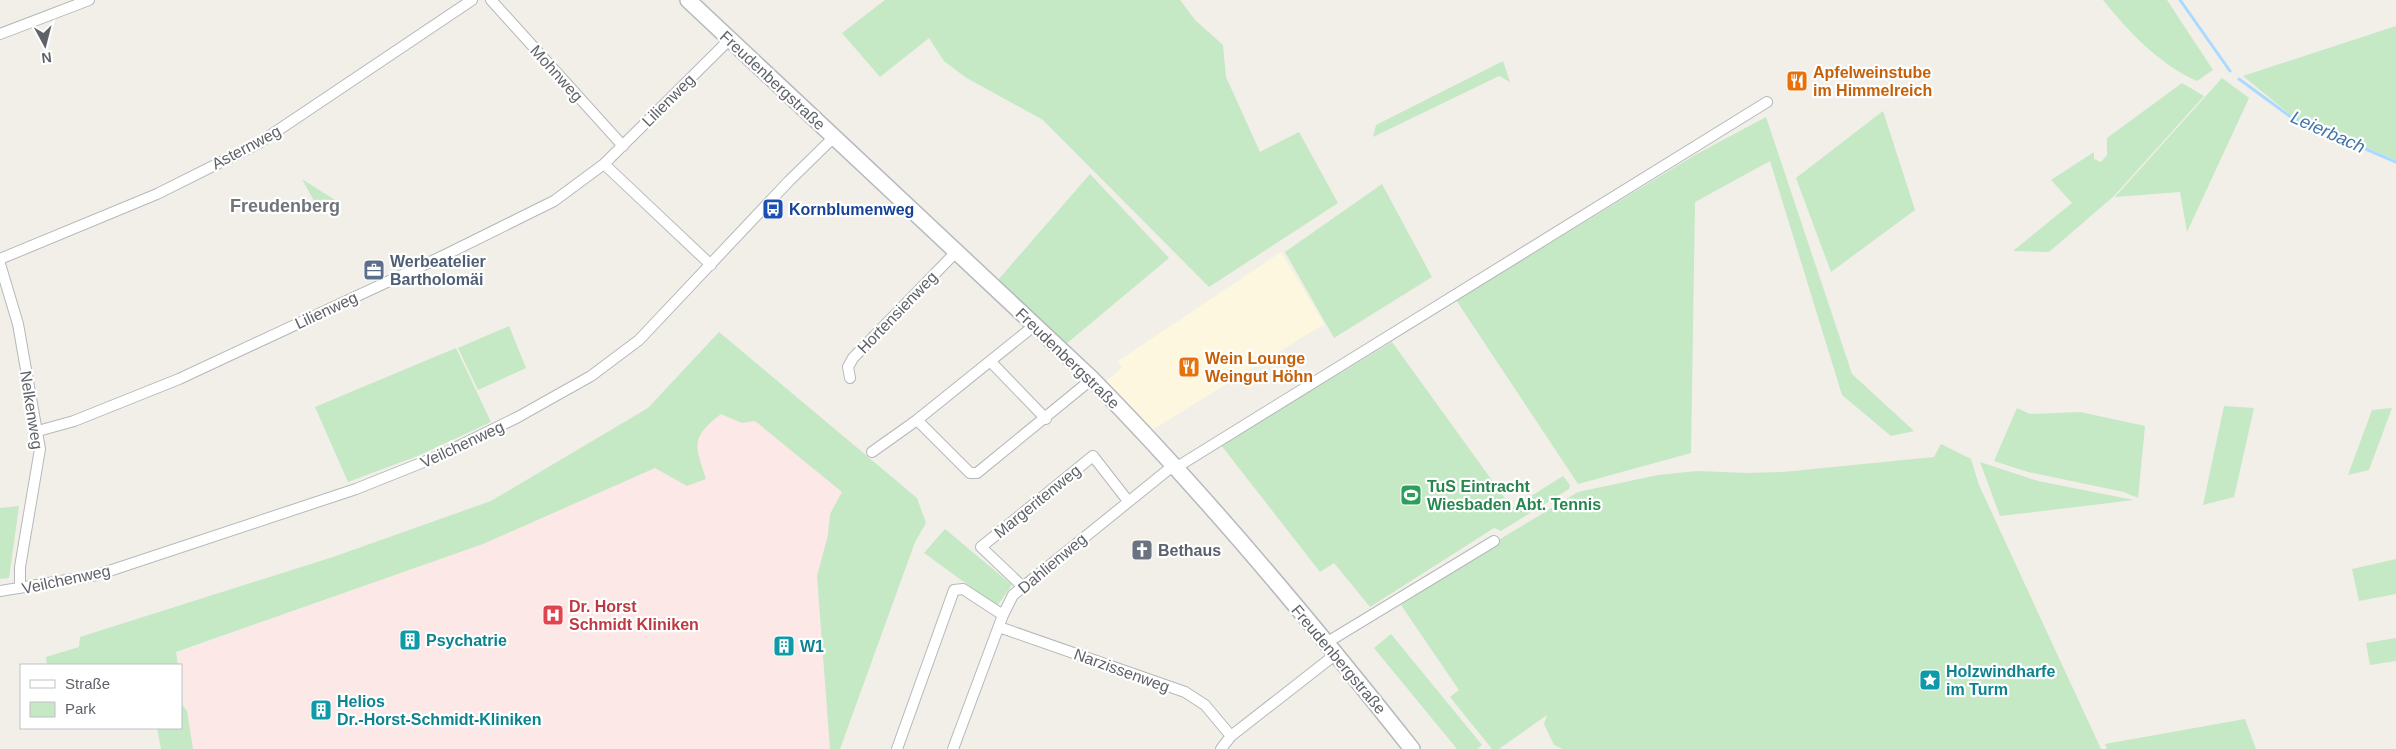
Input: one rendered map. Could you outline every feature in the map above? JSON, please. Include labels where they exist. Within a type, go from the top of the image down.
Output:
[{"type":"street","points":[[0,34],[89,0]]},
{"type":"street","name":"Asternweg","points":[[0,258],[157,194],[259,143],[472,0]]},
{"type":"street","name":"Mohnweg","points":[[491,0],[623,146]]},
{"type":"street","name":"Freudenbergstraße","points":[[688,0],[1092,379],[1175,466],[1336,654],[1412,749]]},
{"type":"street","name":"Lilienweg","points":[[38,431],[74,421],[167,384],[527,216],[567,192],[604,164],[730,39]]},
{"type":"street","name":"Dahlienweg","points":[[953,749],[998,627],[1013,595],[1128,501],[1175,466],[1767,102]]},
{"type":"street","name":"Veilchenweg","points":[[0,591],[97,575],[356,489],[442,455],[518,417],[616,359],[652,327],[834,137]]},
{"type":"street","points":[[604,164],[711,265]]},
{"type":"street","name":"Hortensienweg","points":[[850,378],[848,367],[853,358],[956,252]]},
{"type":"street","name":"Nelkenweg","points":[[0,264],[18,324],[40,449],[38,471],[20,567],[20,588]]},
{"type":"street","points":[[872,452],[917,420],[1035,325]]},
{"type":"street","points":[[991,362],[1046,418]]},
{"type":"street","points":[[917,420],[973,474],[977,473],[1046,418],[1092,379]]},
{"type":"street","name":"Margeritenweg","points":[[1022,586],[981,547],[1093,456],[1128,501]]},
{"type":"street","points":[[1326,643],[1494,541]]},
{"type":"street","points":[[897,749],[954,590],[963,589],[1003,615]]},
{"type":"street","name":"Narzissenweg","points":[[998,627],[1185,692],[1205,705],[1230,736]]},
{"type":"street","points":[[1221,749],[1230,736],[1336,654]]},
{"type":"shaded area","points":[[1281,252],[1324,324],[1152,430],[1106,381],[1122,368],[1118,361]]},
{"type":"shaded area","name":"Dr. Horst Schmidt Kliniken","points":[[720,414],[742,423],[755,421],[842,492],[830,514],[828,535],[817,576],[830,749],[193,749],[182,679],[182,664],[180,664],[178,653],[483,544],[655,468],[687,486],[706,479],[696,450],[701,430]]},
{"type":"green space","points":[[885,0],[1180,0],[1195,20],[1223,45],[1226,77],[1260,152],[1299,132],[1338,203],[1209,287],[1043,120],[965,77],[944,61],[929,38],[880,77],[842,33]]},
{"type":"green space","points":[[2103,0],[2167,0],[2213,70],[2197,81],[2170,66],[2134,35]]},
{"type":"green space","points":[[2396,26],[2396,160],[2292,116],[2243,76]]},
{"type":"green space","points":[[1503,61],[1510,82],[1499,76],[1373,137],[1376,125]]},
{"type":"green space","points":[[2222,78],[2249,98],[2187,232],[2180,192],[2115,197]]},
{"type":"green space","points":[[2182,83],[2204,96],[2114,196],[2049,252],[2013,251],[2072,203],[2051,180],[2094,152],[2094,159],[2101,162],[2107,155],[2107,138]]},
{"type":"green space","points":[[1883,111],[1915,210],[1831,272],[1796,178]]},
{"type":"green space","points":[[1766,117],[1852,374],[1914,431],[1891,436],[1842,395],[1770,161],[1695,202],[1691,453],[1578,484],[1456,300],[1695,155]]},
{"type":"green space","points":[[1090,174],[1169,258],[1066,344],[998,280]]},
{"type":"green space","points":[[302,179],[335,200],[320,212]]},
{"type":"green space","points":[[1382,184],[1432,277],[1334,338],[1285,252]]},
{"type":"green space","points":[[509,326],[526,368],[478,390],[458,348]]},
{"type":"green space","points":[[719,332],[917,498],[926,523],[915,542],[840,749],[830,749],[817,576],[828,535],[830,514],[842,492],[755,421],[742,423],[721,414],[704,429],[698,443],[699,458],[706,479],[687,486],[655,468],[483,544],[176,652],[178,664],[47,664],[46,657],[79,647],[80,637],[333,557],[491,501],[648,408]]},
{"type":"green space","points":[[1392,342],[1512,508],[1563,476],[1570,485],[1569,489],[1501,531],[1494,528],[1370,607],[1334,563],[1320,572],[1221,445]]},
{"type":"green space","points":[[456,348],[491,422],[420,455],[348,482],[315,407]]},
{"type":"green space","points":[[2224,406],[2254,408],[2234,497],[2203,505]]},
{"type":"green space","points":[[2017,408],[2030,414],[2080,412],[2145,426],[2138,498],[2124,492],[2028,472],[1994,461]]},
{"type":"green space","points":[[2392,408],[2369,470],[2348,475],[2372,410]]},
{"type":"green space","points":[[1941,444],[1971,459],[1979,485],[2101,749],[1563,749],[1554,745],[1544,724],[1547,715],[1499,749],[1492,749],[1450,697],[1459,690],[1401,605],[1492,544],[1578,492],[1658,475],[1697,471],[1783,472],[1934,457]]},
{"type":"green space","points":[[1980,462],[2038,481],[2134,500],[2000,516]]},
{"type":"green space","points":[[19,506],[9,578],[0,579],[0,508]]},
{"type":"green space","points":[[945,529],[1012,585],[997,606],[924,553]]},
{"type":"green space","points":[[2396,559],[2396,594],[2359,601],[2352,569]]},
{"type":"green space","points":[[1391,634],[1482,745],[1477,749],[1457,749],[1374,648]]},
{"type":"green space","points":[[2396,638],[2396,661],[2370,665],[2366,643]]},
{"type":"green space","points":[[182,704],[187,711],[193,749],[161,749],[157,729],[182,729]]},
{"type":"green space","points":[[2245,719],[2256,749],[2107,749],[2105,744]]},
{"type":"waterway","name":"Leierbach","points":[[2180,0],[2230,71]]},
{"type":"waterway","name":"Leierbach","points":[[2239,79],[2291,117],[2396,162]]},
{"type":"place","name":"Apfelweinstube im Himmelreich","points":[[1797,81]]},
{"type":"place","name":"Kornblumenweg","points":[[773,209]]},
{"type":"place","name":"Werbeatelier Bartholomäi","points":[[374,270]]},
{"type":"place","name":"Wein Lounge Weingut Höhn","points":[[1189,367]]},
{"type":"place","name":"TuS Eintracht Wiesbaden Abt. Tennis","points":[[1411,495]]},
{"type":"place","name":"Bethaus","points":[[1142,550]]},
{"type":"place","name":"Dr. Horst Schmidt Kliniken","points":[[553,615]]},
{"type":"place","name":"Psychatrie","points":[[410,640]]},
{"type":"place","name":"W1","points":[[784,646]]},
{"type":"place","name":"Holzwindharfe im Turm","points":[[1930,680]]},
{"type":"place","name":"Helios Dr.-Horst-Schmidt-Kliniken","points":[[321,710]]},
{"type":"district","name":"Freudenberg","points":[[285,206]]}]
